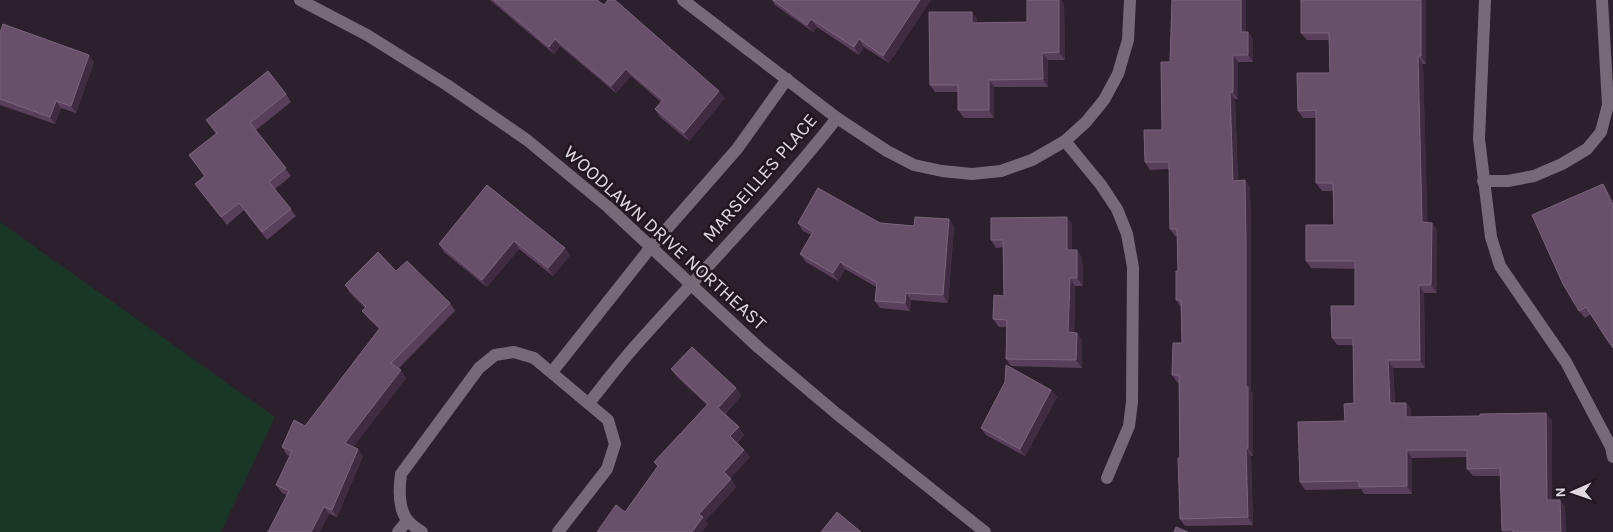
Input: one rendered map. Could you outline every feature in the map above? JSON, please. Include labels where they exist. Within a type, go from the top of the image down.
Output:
[{"type":"street","name":"WOODLAWN DRIVE NORTHEAST","points":[[300,0],[367,35],[447,85],[527,140],[608,207],[759,348],[980,530]]},
{"type":"street","points":[[683,0],[837,118],[887,151],[914,165],[972,174],[1001,171],[1032,160],[1065,141],[1086,122],[1104,100],[1118,74],[1128,40],[1130,0]]},
{"type":"street","points":[[1485,0],[1479,139],[1491,237],[1500,266],[1566,362],[1611,447],[1613,457]]},
{"type":"street","points":[[1483,181],[1508,181],[1534,176],[1587,150],[1602,132],[1608,105],[1602,0]]},
{"type":"street","name":"MARSEILLES PLACE","points":[[552,372],[651,247],[737,149],[787,79]]},
{"type":"street","name":"MARSEILLES PLACE","points":[[589,403],[636,346],[814,147],[837,118]]},
{"type":"street","points":[[1065,141],[1101,185],[1117,209],[1127,234],[1133,267],[1132,402],[1128,426],[1107,478]]},
{"type":"street","points":[[422,532],[407,521],[401,505],[398,491],[401,474],[479,368],[495,355],[514,352],[534,358],[608,420],[615,444],[607,468],[558,532]]},
{"type":"street","points":[[398,532],[407,521]]},
{"type":"green space","points":[[0,222],[275,417],[221,532],[0,532]]},
{"type":"building","points":[[494,0],[597,0],[604,5],[608,0],[615,0],[719,91],[684,133],[655,109],[663,100],[626,69],[611,86],[555,39],[549,47]]},
{"type":"building","points":[[773,0],[920,0],[883,56],[859,39],[854,47],[811,19],[807,25]]},
{"type":"building","points":[[1027,0],[1059,0],[1059,52],[1042,53],[1043,79],[989,80],[989,110],[958,110],[958,85],[930,85],[929,12],[972,12],[972,23],[1027,22]]},
{"type":"building","points":[[1172,0],[1241,0],[1241,32],[1248,32],[1248,55],[1233,55],[1233,92],[1230,92],[1233,181],[1245,180],[1248,517],[1180,519],[1178,458],[1180,458],[1179,375],[1172,375],[1173,343],[1182,343],[1181,300],[1176,300],[1176,271],[1178,271],[1177,229],[1170,229],[1169,162],[1145,162],[1144,130],[1162,130],[1161,62],[1170,62]]},
{"type":"building","points":[[1301,0],[1421,0],[1421,56],[1418,56],[1422,222],[1432,223],[1431,285],[1419,285],[1420,360],[1388,360],[1390,403],[1406,403],[1406,417],[1546,413],[1547,500],[1560,500],[1561,532],[1513,532],[1513,529],[1502,530],[1500,468],[1467,469],[1467,450],[1407,450],[1407,486],[1359,487],[1359,481],[1300,482],[1298,422],[1345,421],[1344,404],[1354,403],[1353,338],[1332,338],[1331,306],[1355,306],[1355,261],[1306,261],[1306,225],[1334,225],[1333,183],[1316,183],[1316,110],[1298,111],[1297,73],[1330,73],[1329,33],[1301,33]]},
{"type":"building","points":[[3,24],[89,55],[71,106],[56,101],[50,117],[0,99],[0,33]]},
{"type":"building","points":[[268,71],[286,94],[250,123],[286,168],[269,182],[291,209],[262,232],[239,203],[221,217],[195,184],[205,176],[189,155],[217,133],[206,120]]},
{"type":"building","points":[[1603,184],[1613,205],[1613,348],[1586,307],[1579,311],[1563,284],[1532,215]]},
{"type":"building","points":[[487,185],[565,248],[548,268],[514,241],[482,280],[439,244]]},
{"type":"building","points":[[818,188],[880,223],[914,226],[915,217],[949,219],[943,295],[906,293],[905,303],[875,301],[877,283],[840,262],[833,273],[800,254],[813,232],[798,223]]},
{"type":"building","points":[[1067,217],[1067,250],[1077,250],[1077,278],[1070,278],[1068,332],[1077,333],[1076,360],[1006,359],[1007,320],[993,319],[994,295],[1004,296],[1003,240],[991,240],[991,218]]},
{"type":"building","points":[[378,252],[396,271],[407,261],[450,303],[391,363],[401,370],[345,443],[358,449],[332,510],[324,507],[311,532],[268,532],[289,491],[276,485],[292,451],[282,447],[294,420],[305,426],[380,328],[362,311],[366,307],[345,285]]},
{"type":"building","points":[[692,347],[736,388],[718,408],[739,427],[730,436],[744,450],[724,472],[731,479],[699,514],[703,517],[692,532],[597,532],[616,505],[625,512],[658,466],[654,462],[708,404],[671,369]]},
{"type":"building","points":[[1006,365],[1051,390],[1020,449],[981,428],[1005,382]]},
{"type":"building","points":[[837,512],[861,532],[821,532]]},
{"type":"building","points":[[1176,527],[1188,532],[1174,532]]}]
